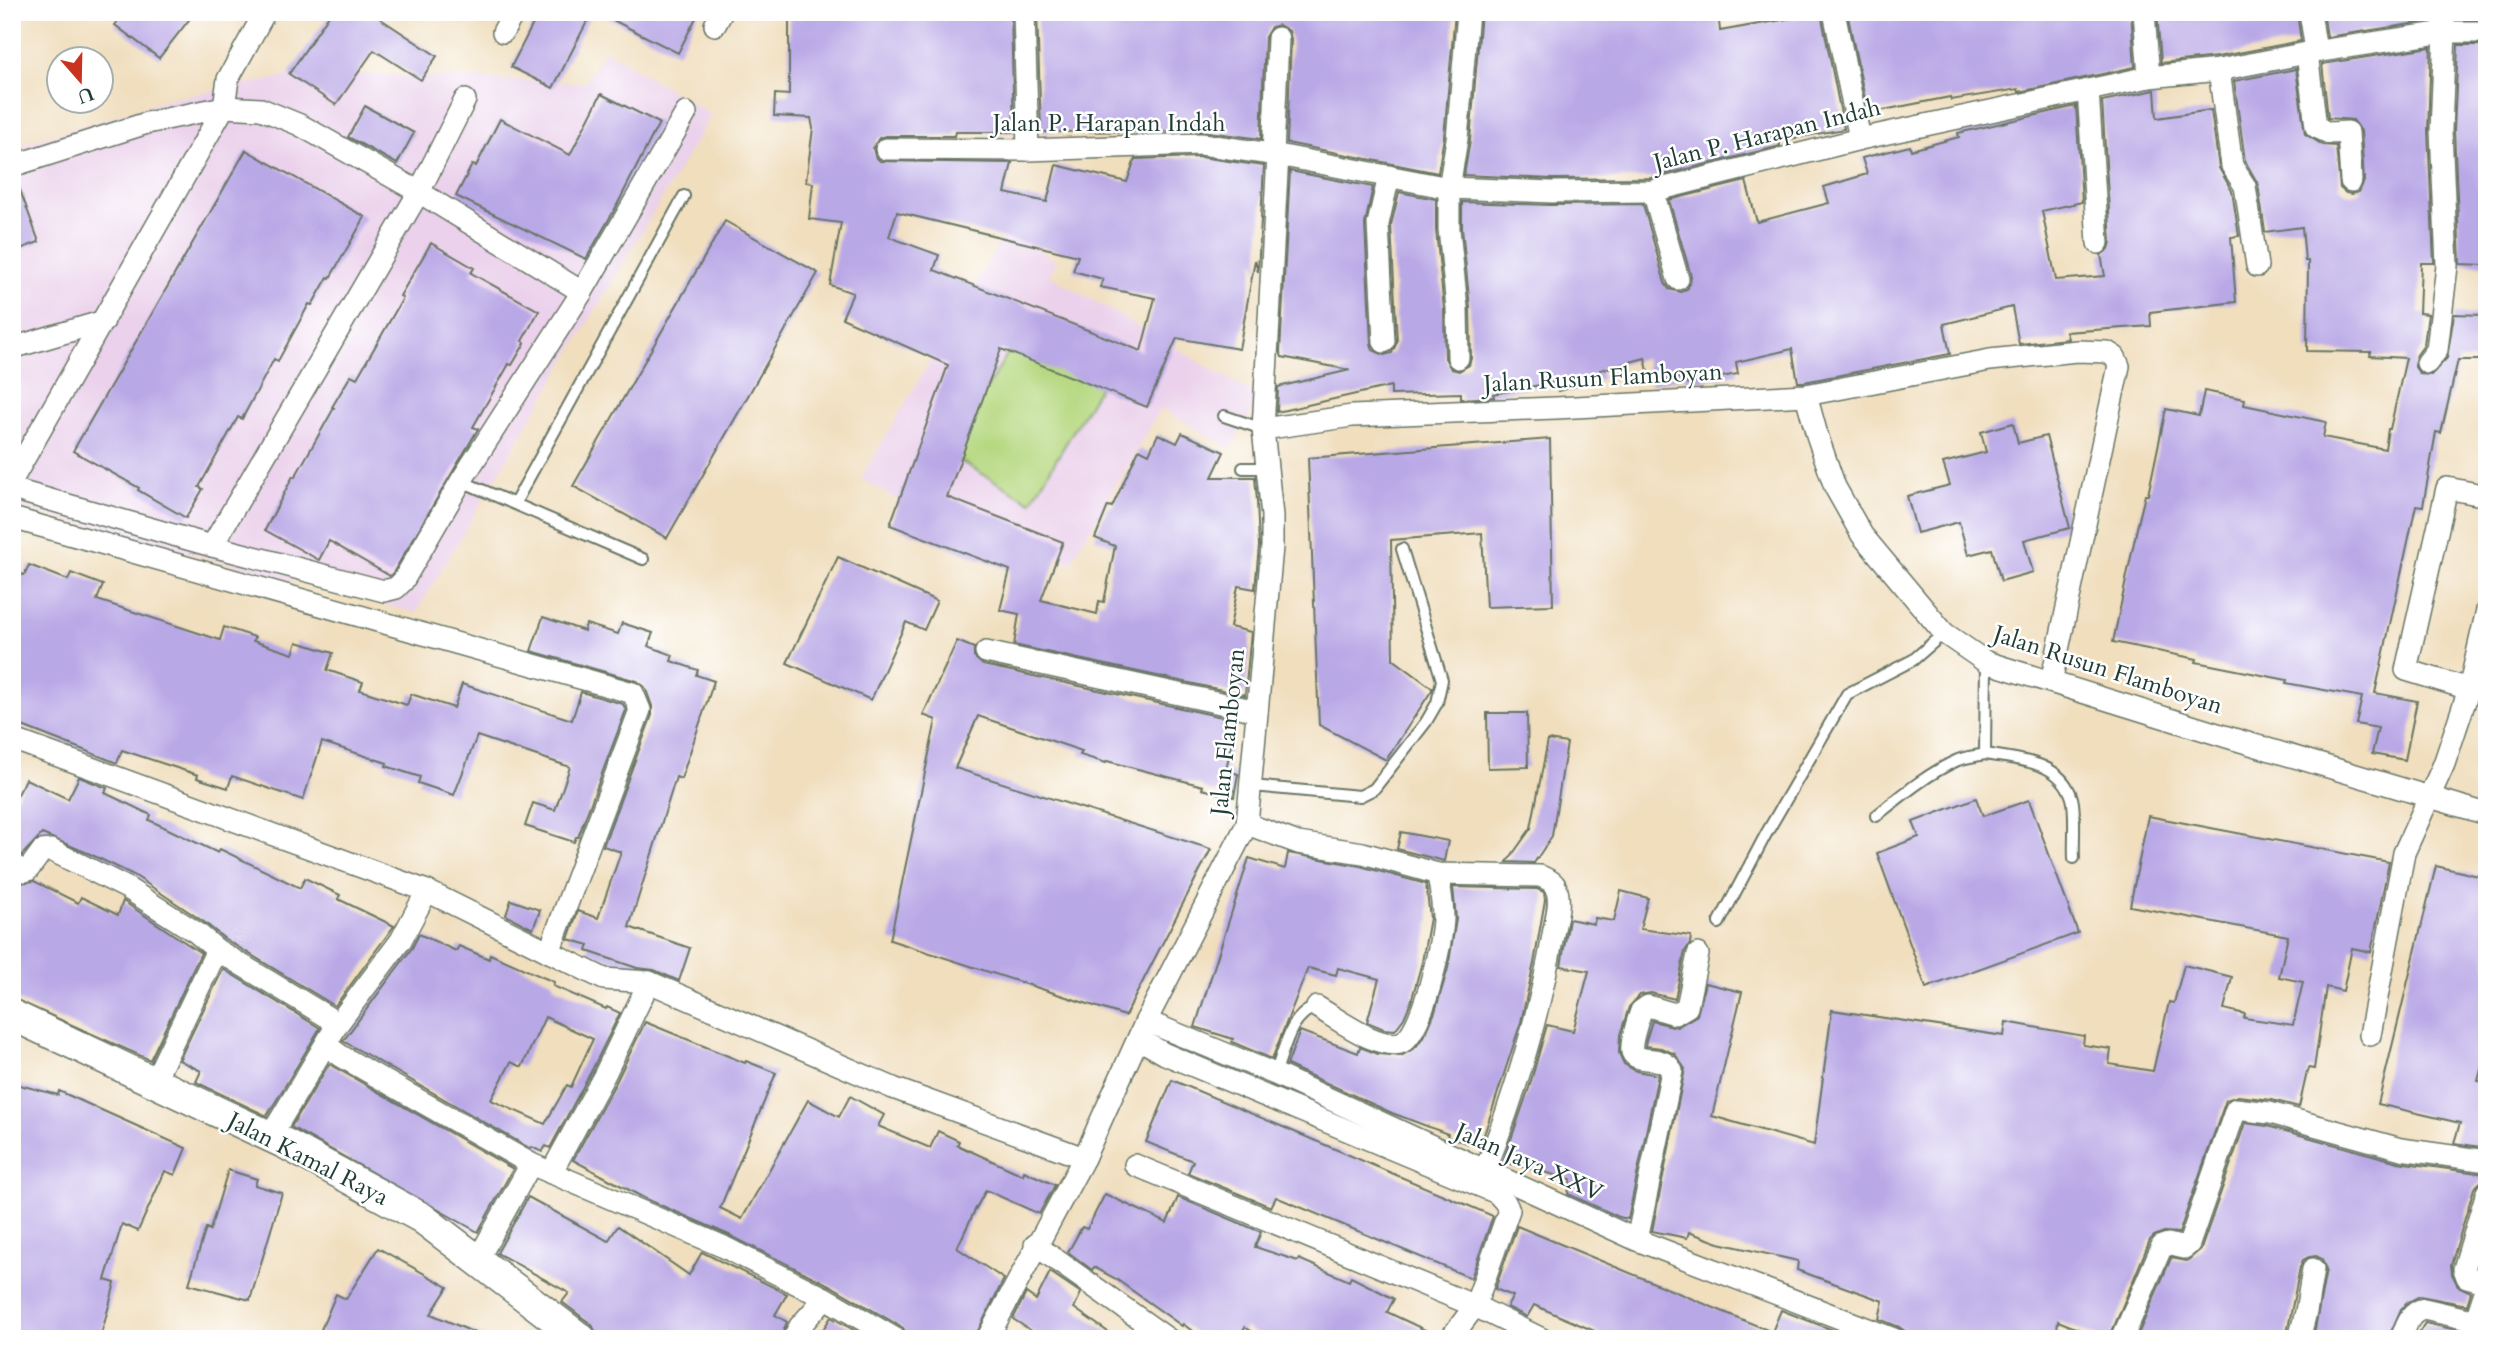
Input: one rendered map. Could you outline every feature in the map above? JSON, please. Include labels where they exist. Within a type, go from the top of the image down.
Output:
[{"type":"main road","name":"Jalan Kamal Raya","points":[[12,1015],[270,1137],[422,1218],[581,1339]]},
{"type":"street","points":[[12,480],[224,107],[228,79],[265,12]]},
{"type":"street","points":[[503,32],[514,12]]},
{"type":"street","points":[[1024,12],[1028,150]]},
{"type":"street","points":[[1458,358],[1457,308],[1449,229],[1449,188],[1457,139],[1468,12]]},
{"type":"street","points":[[1834,12],[1860,139]]},
{"type":"street","points":[[2144,12],[2149,77]]},
{"type":"street","points":[[2310,12],[2316,127],[2329,133],[2348,132],[2351,181]]},
{"type":"street","points":[[2427,363],[2437,350],[2447,266],[2441,130],[2444,22]]},
{"type":"street","name":"Jalan P. Harapan Indah","points":[[886,149],[1028,150],[1201,144],[1449,188],[1552,192],[1653,191],[1860,139],[2149,77],[2219,70],[2444,22],[2487,32]]},
{"type":"street","name":"Jalan Flamboyan","points":[[987,1339],[1084,1158],[1143,1030],[1247,824],[1272,547],[1272,516],[1263,429],[1278,38]]},
{"type":"street","points":[[2219,70],[2232,166],[2245,186],[2257,266]]},
{"type":"street","points":[[2088,90],[2098,243]]},
{"type":"street","points":[[212,546],[419,192],[465,100]]},
{"type":"street","points":[[12,166],[147,123],[224,107],[261,110],[300,125],[419,192],[582,292]]},
{"type":"street","points":[[12,489],[384,591],[396,588],[403,581],[461,481],[582,292],[686,113]]},
{"type":"street","points":[[1384,342],[1378,224],[1389,176]]},
{"type":"street","points":[[1653,191],[1678,279]]},
{"type":"street","points":[[12,348],[104,321]]},
{"type":"street","points":[[1806,395],[1990,360],[2077,351],[2107,352],[2115,357],[2119,366],[2051,681]]},
{"type":"street","name":"Jalan Rusun Flamboyan","points":[[1263,429],[1352,416],[1806,395],[1836,487],[1862,535],[1944,633],[1986,662],[2487,814]]},
{"type":"street","points":[[2469,689],[2406,670],[2447,488],[2487,496]]},
{"type":"street","points":[[12,518],[633,693],[640,710],[549,952]]},
{"type":"street","points":[[2370,1035],[2404,853],[2431,796],[2469,689],[2487,610]]},
{"type":"street","points":[[986,652],[1257,711]]},
{"type":"street","points":[[13,741],[427,891],[604,979],[649,982],[892,1088],[1084,1158]]},
{"type":"street","points":[[1247,824],[1298,843],[1363,853],[1438,874],[1540,876],[1553,883],[1558,902],[1527,1054],[1485,1171]]},
{"type":"street","points":[[12,865],[28,870],[42,851],[51,850],[127,888],[197,933],[218,950],[337,1025]]},
{"type":"street","points":[[1317,1007],[1379,1042],[1397,1044],[1406,1041],[1414,1029],[1428,994],[1443,920],[1438,874]]},
{"type":"street","points":[[270,1137],[337,1025],[401,940],[427,891]]},
{"type":"street","points":[[154,1082],[218,950]]},
{"type":"street","points":[[1637,1240],[1672,1071],[1664,1062],[1637,1057],[1633,1054],[1632,1047],[1644,1008],[1648,1006],[1675,1014],[1687,1007],[1698,954]]},
{"type":"street","points":[[551,1173],[605,1074],[649,982]]},
{"type":"street","points":[[1143,1030],[1165,1054],[1497,1193],[1509,1210],[1475,1306],[1450,1339]]},
{"type":"street","name":"Jalan Jaya XXV","points":[[1143,1030],[1275,1074],[1637,1240],[1894,1339]]},
{"type":"street","points":[[326,1045],[531,1164],[724,1247],[825,1298],[896,1339]]},
{"type":"street","points":[[2122,1339],[2162,1246],[2168,1244],[2184,1248],[2189,1244],[2236,1109],[2270,1113],[2400,1149],[2487,1161]]},
{"type":"street","points":[[477,1261],[531,1164]]},
{"type":"street","points":[[1135,1165],[1475,1306],[1542,1339]]},
{"type":"street","points":[[2401,1339],[2411,1314],[2417,1310],[2474,1319],[2487,1286],[2482,1281],[2467,1277],[2465,1269],[2487,1192]]},
{"type":"street","points":[[1035,1245],[1168,1339]]},
{"type":"street","points":[[2299,1339],[2313,1269]]},
{"type":"street","points":[[793,1339],[800,1326],[825,1298]]},
{"type":"lane","points":[[515,503],[684,196]]},
{"type":"lane","points":[[1224,416],[1263,429]]},
{"type":"lane","points":[[1243,468],[1267,468]]},
{"type":"lane","points":[[461,481],[643,559]]},
{"type":"lane","points":[[1252,786],[1360,796],[1374,789],[1426,722],[1437,703],[1442,680],[1402,549]]},
{"type":"lane","points":[[1719,923],[1766,834],[1847,694],[1913,660],[1944,633]]},
{"type":"lane","points":[[1985,754],[1986,662]]},
{"type":"lane","points":[[1876,816],[1908,790],[1960,759],[1985,754],[2041,764],[2065,783],[2073,800],[2074,858]]},
{"type":"lane","points":[[1275,1074],[1297,1020],[1303,1012],[1317,1007]]},
{"type":"shaded area","points":[[605,50],[711,115],[416,613],[12,506],[12,148],[167,100],[308,72],[584,83]]},
{"type":"shaded area","points":[[1006,231],[1057,261],[1049,275],[1260,397],[1230,449],[1161,408],[1070,563],[1041,547],[1025,574],[861,479]]},
{"type":"green space","points":[[1019,334],[1102,383],[1031,502],[948,454]]},
{"type":"building","points":[[125,12],[195,12],[159,58],[115,25]]},
{"type":"building","points":[[331,12],[370,12],[437,56],[421,80],[374,50],[336,105],[289,74]]},
{"type":"building","points":[[539,12],[592,12],[553,88],[511,67]]},
{"type":"building","points":[[597,12],[699,12],[678,53]]},
{"type":"building","points":[[789,12],[1011,12],[1014,132],[956,132],[955,136],[885,136],[879,138],[873,148],[880,161],[1012,163],[1005,193],[1047,202],[1056,165],[1127,182],[1135,159],[1200,157],[1264,166],[1258,272],[1255,260],[1239,349],[1177,338],[1147,407],[1001,349],[947,497],[1063,542],[1041,600],[1097,614],[1099,601],[1104,602],[1115,546],[1095,538],[1108,506],[1112,507],[1139,449],[1149,454],[1158,434],[1177,443],[1182,433],[1224,452],[1212,477],[1255,477],[1259,546],[1255,589],[1238,586],[1230,627],[1251,632],[1245,695],[1014,645],[1019,614],[1000,610],[1010,570],[890,525],[948,365],[842,318],[853,293],[830,285],[841,223],[809,219],[813,183],[806,182],[813,128],[811,118],[774,116],[775,94],[789,95]],"holes":[[[897,212],[1078,256],[1073,271],[1103,279],[1100,287],[1155,298],[1141,351],[934,270],[939,255],[889,237]]]},
{"type":"building","points":[[1037,12],[1455,12],[1444,137],[1438,173],[1287,143],[1291,39],[1289,31],[1279,25],[1271,27],[1265,37],[1261,139],[1201,131],[1041,132]]},
{"type":"building","points":[[1481,12],[1718,12],[1720,31],[1821,13],[1844,129],[1779,141],[1780,146],[1651,178],[1552,179],[1464,175],[1470,140]]},
{"type":"building","points":[[1847,12],[2131,12],[2135,67],[2019,92],[2018,89],[1951,100],[1950,97],[1868,113]]},
{"type":"building","points":[[2157,12],[2297,12],[2301,41],[2217,57],[2161,63]]},
{"type":"building","points":[[2323,12],[2430,12],[2431,21],[2327,37]]},
{"type":"building","points":[[2456,12],[2487,12],[2487,19],[2457,19]]},
{"type":"building","points":[[2458,45],[2487,45],[2487,265],[2460,264],[2454,130]]},
{"type":"building","points":[[2431,47],[2428,131],[2434,263],[2421,263],[2419,313],[2428,314],[2424,345],[2416,356],[2415,367],[2420,374],[2431,375],[2447,358],[2454,314],[2483,315],[2482,360],[2458,360],[2441,433],[2436,432],[2423,506],[2416,505],[2375,693],[2417,701],[2405,760],[2372,754],[2378,728],[2356,724],[2362,697],[2286,683],[2287,680],[2113,642],[2166,409],[2199,416],[2204,391],[2245,399],[2244,405],[2326,422],[2323,437],[2385,449],[2406,358],[2370,356],[2371,352],[2307,351],[2308,261],[2305,261],[2302,227],[2265,232],[2258,184],[2245,161],[2234,81],[2296,69],[2305,134],[2323,145],[2336,146],[2340,188],[2352,194],[2359,192],[2364,181],[2361,131],[2353,120],[2328,118],[2322,64]]},
{"type":"building","points":[[2155,90],[2157,118],[2211,110],[2219,168],[2232,191],[2239,236],[2231,237],[2236,302],[2150,312],[2151,326],[2066,332],[2068,339],[2019,344],[2012,307],[1944,324],[1950,354],[1804,382],[1798,382],[1792,349],[1736,362],[1738,374],[1687,383],[1686,376],[1651,384],[1645,358],[1600,370],[1602,379],[1558,391],[1556,382],[1493,394],[1494,397],[1461,399],[1461,393],[1391,395],[1391,386],[1277,412],[1278,387],[1350,370],[1282,357],[1280,352],[1290,171],[1373,187],[1365,224],[1371,343],[1373,350],[1384,355],[1392,353],[1397,342],[1391,225],[1399,192],[1436,199],[1445,358],[1451,369],[1459,371],[1469,365],[1471,358],[1462,202],[1643,204],[1665,283],[1669,289],[1681,292],[1688,288],[1691,276],[1669,200],[1746,181],[1757,222],[1829,203],[1824,187],[1867,174],[1862,158],[1910,146],[1911,150],[1959,137],[1958,133],[2076,106],[2082,202],[2042,211],[2056,280],[2105,276],[2101,255],[2109,249],[2111,242],[2102,101]]},
{"type":"building","points":[[601,94],[659,123],[586,259],[456,196],[472,165],[476,166],[500,119],[570,155]]},
{"type":"building","points":[[365,106],[414,133],[397,164],[348,137]]},
{"type":"building","points":[[246,150],[365,217],[330,278],[328,277],[312,305],[309,304],[278,361],[274,359],[242,419],[238,417],[199,487],[203,489],[186,518],[73,451]]},
{"type":"building","points":[[12,179],[16,179],[39,242],[12,252]]},
{"type":"building","points":[[725,221],[818,273],[667,538],[573,486]]},
{"type":"building","points":[[431,243],[474,268],[471,273],[539,311],[522,341],[525,343],[512,365],[509,364],[473,427],[478,429],[393,573],[390,576],[329,541],[319,560],[265,530],[293,476],[295,477],[334,408],[332,407],[351,375],[357,378]]},
{"type":"building","points":[[2013,423],[2018,443],[2046,436],[2070,528],[2024,540],[2033,572],[2001,581],[1992,549],[1968,555],[1959,522],[1917,533],[1907,496],[1950,485],[1943,463],[1986,452],[1981,432]]},
{"type":"building","points":[[1550,439],[1553,605],[1486,607],[1482,533],[1391,540],[1393,659],[1432,690],[1386,760],[1319,725],[1308,458]]},
{"type":"building","points":[[838,557],[937,601],[924,630],[906,622],[871,700],[787,663]]},
{"type":"building","points":[[29,565],[68,580],[71,573],[103,585],[97,600],[220,640],[224,627],[255,637],[253,641],[293,654],[297,642],[333,653],[327,670],[363,682],[360,690],[407,705],[411,694],[454,708],[462,684],[572,720],[581,692],[623,704],[626,710],[574,842],[525,826],[533,803],[555,810],[570,767],[477,736],[454,795],[418,783],[420,777],[386,766],[387,763],[322,742],[303,800],[232,776],[228,788],[197,778],[198,775],[122,750],[117,763],[12,722],[12,571],[24,575]]},
{"type":"building","points":[[543,617],[584,631],[586,624],[618,634],[622,623],[653,633],[648,646],[673,655],[671,661],[698,670],[696,675],[714,681],[681,779],[676,777],[629,927],[690,948],[679,981],[654,970],[637,968],[587,951],[589,945],[568,939],[578,911],[598,918],[621,852],[603,846],[652,715],[652,706],[645,687],[637,681],[531,651]]},
{"type":"building","points":[[957,641],[974,648],[974,657],[983,665],[1236,720],[1226,770],[1238,774],[1234,797],[1202,789],[1203,786],[1080,755],[1082,751],[978,716],[955,768],[1211,849],[1125,1016],[890,940],[936,720],[923,715]]},
{"type":"building","points":[[1487,713],[1527,713],[1528,767],[1488,768]]},
{"type":"building","points":[[1548,740],[1567,743],[1552,836],[1534,863],[1507,862],[1531,828]]},
{"type":"building","points":[[79,777],[107,788],[105,793],[151,815],[149,820],[218,853],[220,849],[300,888],[305,878],[340,895],[338,899],[394,926],[335,1006],[225,939],[134,875],[90,854],[42,834],[22,855],[12,852],[12,806],[26,779],[68,799]]},
{"type":"building","points":[[1976,798],[1983,816],[2029,800],[2078,933],[1926,988],[1877,853],[1919,837],[1913,822]]},
{"type":"building","points":[[2148,816],[2389,862],[2371,952],[2352,948],[2343,991],[2326,987],[2314,1069],[2308,1068],[2299,1107],[2238,1096],[2226,1100],[2179,1233],[2164,1232],[2150,1240],[2109,1339],[2058,1321],[2056,1339],[1907,1339],[1905,1331],[1879,1319],[1883,1301],[1797,1270],[1798,1261],[1719,1243],[1689,1232],[1687,1238],[1652,1231],[1685,1069],[1675,1054],[1661,1048],[1645,1046],[1646,1040],[1652,1021],[1677,1027],[1697,1015],[1705,983],[1742,992],[1712,1116],[1814,1145],[1832,1010],[2004,1036],[2006,1022],[2084,1036],[2083,1045],[2111,1049],[2109,1064],[2153,1071],[2169,1002],[2174,1003],[2184,965],[2232,977],[2224,1009],[2245,1014],[2244,1018],[2293,1025],[2303,982],[2279,977],[2288,936],[2130,906]]},
{"type":"building","points":[[1401,832],[1448,841],[1444,861],[1397,849]]},
{"type":"building","points":[[1288,853],[1360,866],[1426,884],[1430,918],[1422,962],[1411,1002],[1395,1030],[1367,1022],[1379,979],[1338,968],[1336,975],[1308,968],[1272,1059],[1232,1042],[1233,1039],[1195,1027],[1249,858],[1285,869]]},
{"type":"building","points":[[2436,866],[2487,878],[2487,1046],[2478,1081],[2487,1083],[2487,1148],[2454,1143],[2460,1123],[2378,1104]]},
{"type":"building","points":[[12,880],[20,883],[34,881],[78,903],[81,897],[118,915],[123,901],[201,953],[150,1060],[12,998]]},
{"type":"building","points":[[1453,887],[1537,889],[1544,892],[1545,900],[1521,1022],[1480,1147],[1447,1137],[1448,1134],[1392,1113],[1287,1065],[1300,1031],[1358,1053],[1360,1047],[1378,1054],[1401,1056],[1416,1047],[1435,1012],[1448,968],[1456,919]]},
{"type":"building","points":[[1621,891],[1648,898],[1640,929],[1691,936],[1685,951],[1675,999],[1651,993],[1640,995],[1629,1007],[1620,1035],[1619,1053],[1624,1064],[1636,1071],[1658,1075],[1628,1219],[1568,1194],[1571,1179],[1503,1162],[1529,1088],[1547,1025],[1573,1031],[1589,971],[1561,966],[1569,919],[1594,924],[1595,918],[1614,921]]},
{"type":"building","points":[[511,900],[540,910],[533,929],[506,915]]},
{"type":"building","points":[[419,934],[456,951],[459,946],[489,959],[490,954],[554,982],[553,986],[620,1013],[550,1148],[546,1146],[542,1152],[532,1147],[531,1149],[343,1041],[412,948]],"holes":[[[545,1017],[593,1039],[571,1087],[567,1085],[545,1124],[491,1100],[511,1062],[522,1067]]]},
{"type":"building","points":[[223,969],[320,1028],[267,1116],[196,1082],[201,1071],[179,1060]]},
{"type":"building","points":[[645,1022],[776,1073],[720,1208],[742,1219],[808,1100],[839,1117],[850,1096],[884,1115],[878,1126],[930,1148],[938,1131],[959,1141],[957,1145],[1023,1175],[1024,1171],[1055,1185],[1039,1214],[986,1190],[975,1210],[957,1248],[1004,1279],[974,1339],[909,1339],[903,1328],[831,1286],[729,1235],[644,1198],[573,1160]]},
{"type":"building","points":[[329,1064],[513,1169],[478,1232],[291,1127]]},
{"type":"building","points":[[1172,1080],[1493,1216],[1471,1278],[1276,1197],[1271,1207],[1188,1173],[1193,1161],[1146,1142]]},
{"type":"building","points":[[12,1083],[58,1095],[59,1091],[186,1148],[175,1175],[165,1171],[138,1231],[122,1224],[105,1280],[115,1283],[100,1339],[36,1339],[12,1332]]},
{"type":"building","points":[[2245,1123],[2267,1126],[2398,1162],[2485,1174],[2484,1179],[2474,1188],[2451,1265],[2458,1286],[2471,1292],[2467,1305],[2420,1296],[2401,1309],[2388,1339],[2313,1339],[2326,1270],[2322,1259],[2316,1256],[2303,1260],[2300,1267],[2286,1339],[2136,1339],[2171,1258],[2187,1261],[2201,1249]]},
{"type":"building","points":[[228,1170],[257,1179],[255,1185],[282,1193],[250,1300],[189,1284],[206,1228],[210,1230]]},
{"type":"building","points":[[1105,1194],[1167,1223],[1178,1197],[1261,1232],[1255,1247],[1298,1261],[1299,1259],[1349,1281],[1351,1277],[1373,1288],[1394,1299],[1387,1312],[1438,1336],[1437,1339],[1264,1339],[1245,1327],[1237,1339],[1203,1339],[1116,1279],[1094,1267],[1092,1270],[1068,1252],[1082,1227],[1087,1229]]},
{"type":"building","points":[[528,1197],[608,1241],[618,1226],[689,1275],[702,1252],[787,1294],[775,1315],[787,1322],[780,1339],[599,1339],[592,1325],[562,1302],[569,1293],[497,1253]]},
{"type":"building","points":[[1517,1226],[1772,1332],[1781,1310],[1856,1339],[1613,1339],[1534,1305],[1527,1317],[1507,1307],[1513,1296],[1495,1289]]},
{"type":"building","points":[[378,1248],[448,1287],[431,1314],[489,1339],[317,1339],[336,1294],[346,1299]]},
{"type":"building","points":[[1050,1272],[1081,1293],[1074,1308],[1118,1339],[1044,1339],[1013,1319],[1026,1293],[1036,1300]]},
{"type":"building","points":[[831,1317],[869,1339],[817,1339]]},
{"type":"building","points":[[2425,1323],[2470,1333],[2480,1331],[2487,1324],[2487,1339],[2415,1339]]}]
